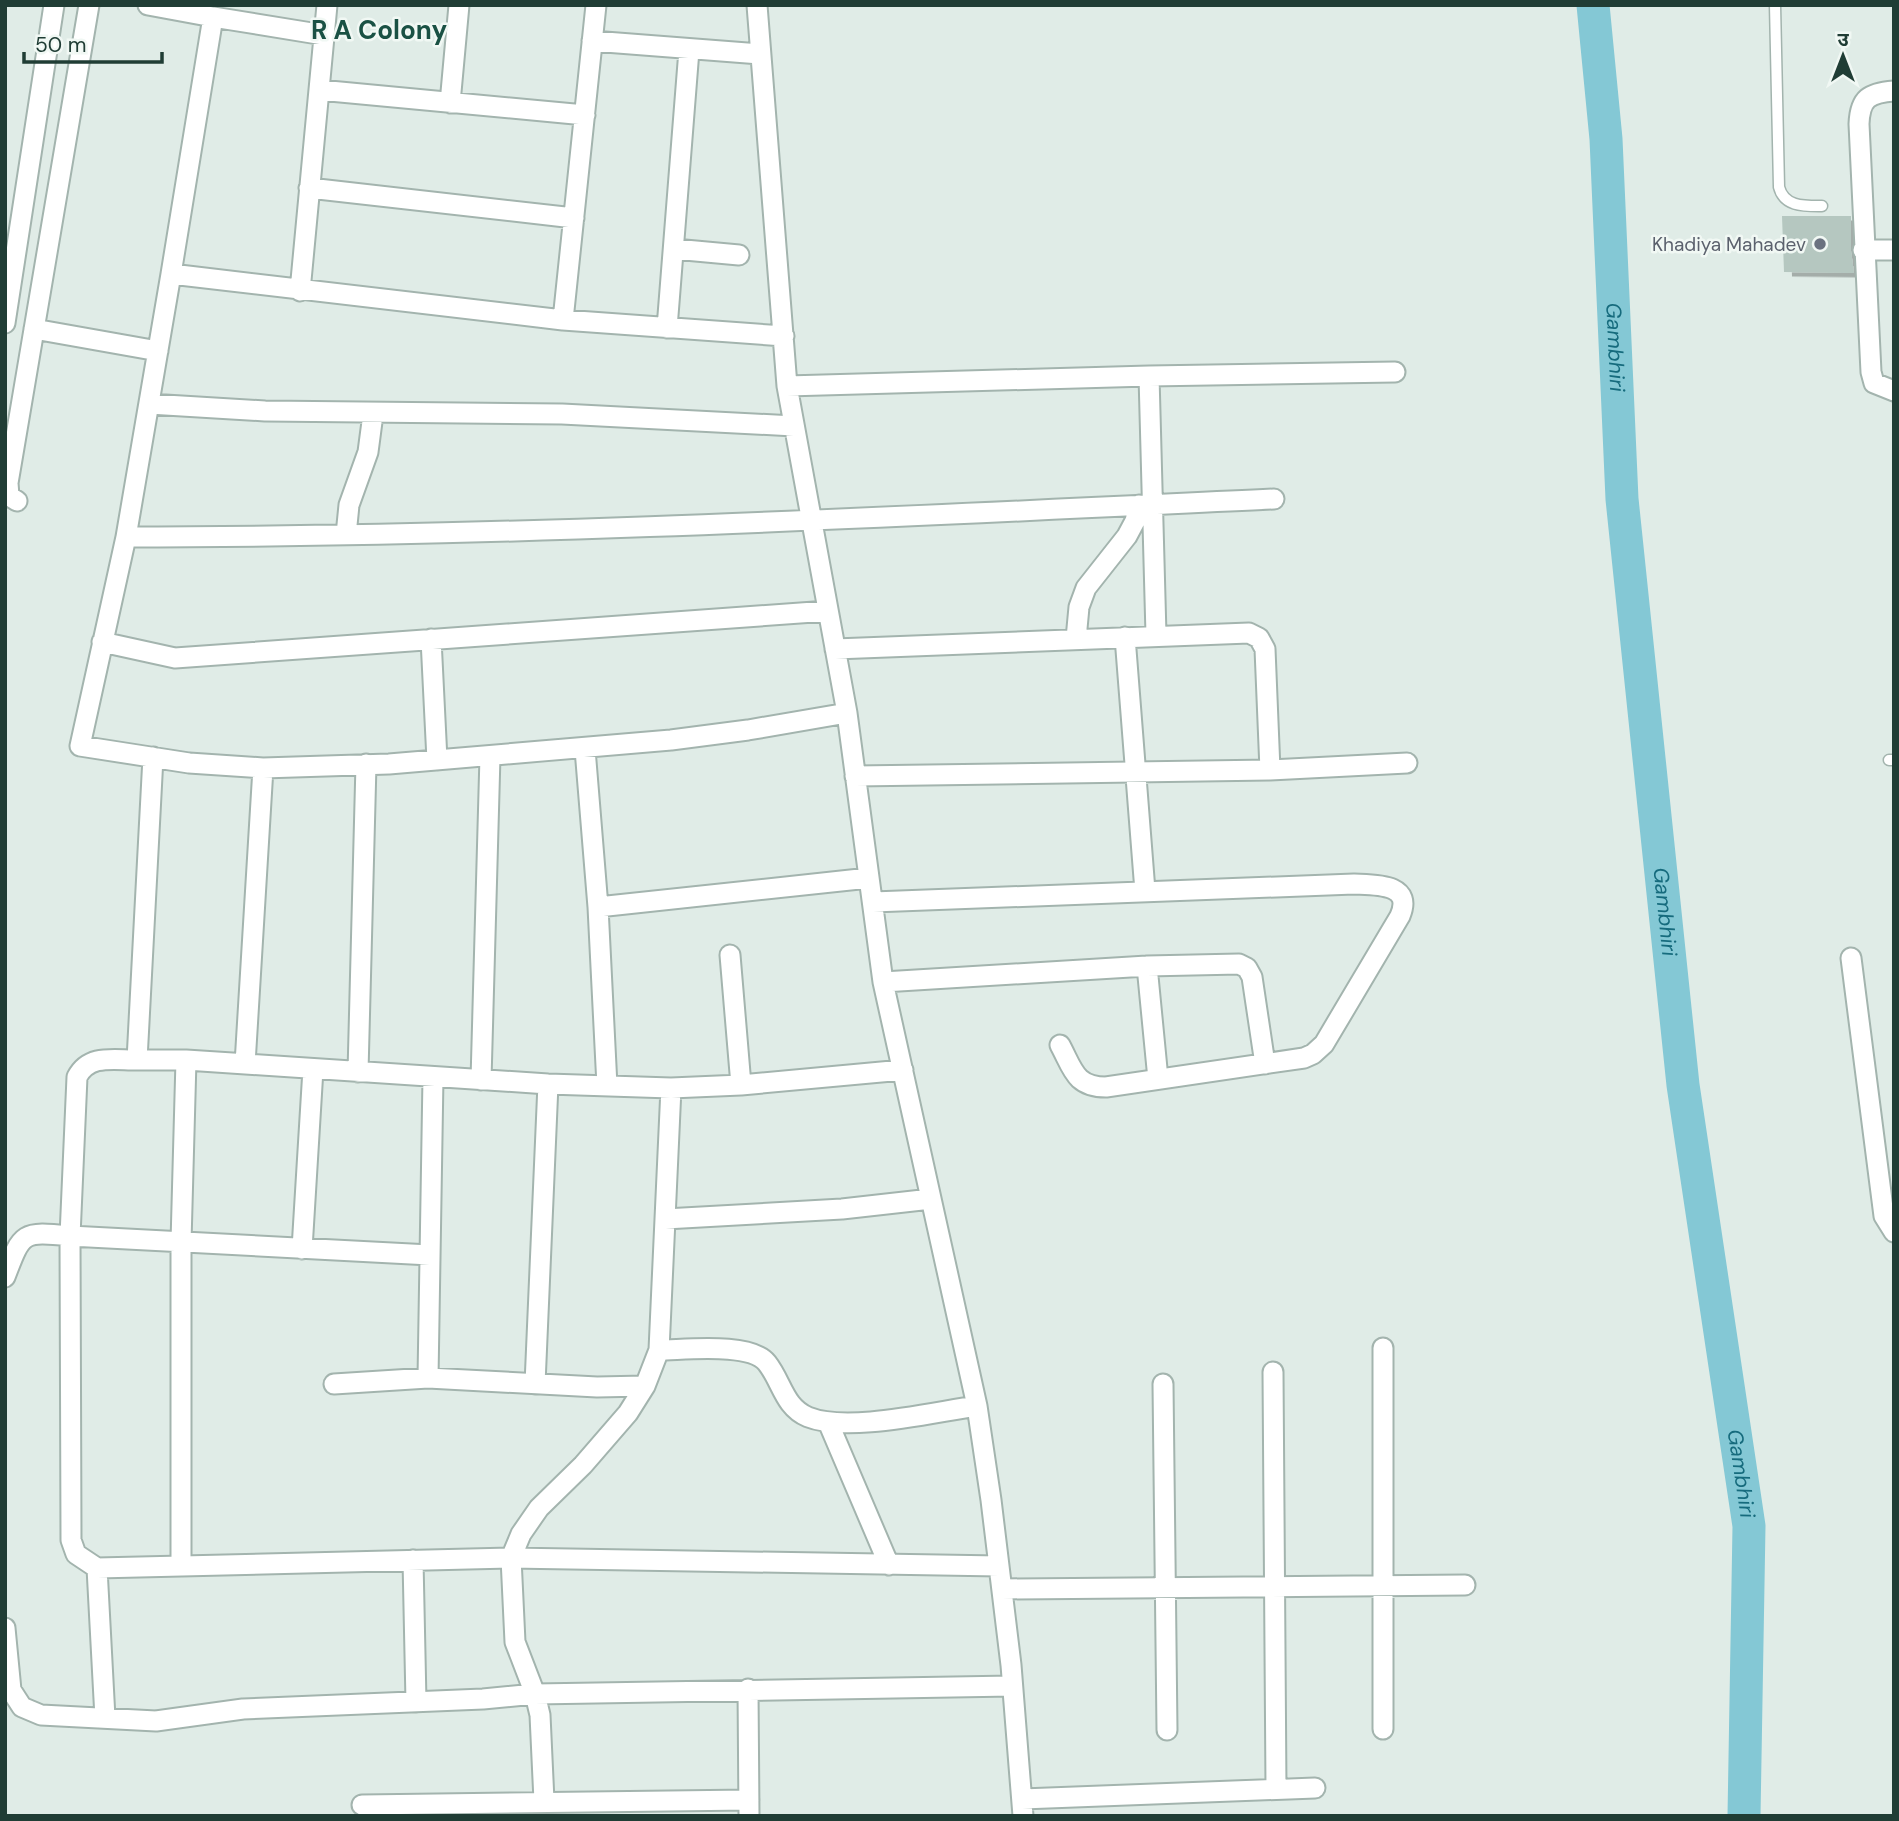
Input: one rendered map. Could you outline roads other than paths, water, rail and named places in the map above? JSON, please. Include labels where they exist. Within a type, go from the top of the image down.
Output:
[{"type":"street","points":[[5,323],[54,5]]},
{"type":"street","points":[[16,501],[9,496],[8,483],[89,5]]},
{"type":"street","points":[[148,5],[324,35]]},
{"type":"street","points":[[300,291],[327,5]]},
{"type":"street","points":[[450,103],[459,5]]},
{"type":"street","points":[[563,320],[596,5]]},
{"type":"street","points":[[757,5],[787,386],[847,713],[883,982],[977,1406],[1002,1588],[1023,1808],[1315,1788]]},
{"type":"street","points":[[213,17],[126,537],[80,746],[189,763],[263,768],[366,764],[585,749],[748,730],[847,713]]},
{"type":"street","points":[[592,41],[760,54]]},
{"type":"street","points":[[667,328],[690,50]]},
{"type":"street","points":[[318,90],[585,115]]},
{"type":"street","points":[[1894,91],[1871,95],[1862,103],[1859,111],[1863,250],[1871,372],[1874,383],[1894,391]]},
{"type":"street","points":[[309,188],[574,218]]},
{"type":"street","points":[[674,249],[739,255]]},
{"type":"street","points":[[1863,250],[1894,250]]},
{"type":"street","points":[[171,274],[563,320],[783,336]]},
{"type":"street","points":[[34,329],[158,351]]},
{"type":"street","points":[[787,386],[1395,372]]},
{"type":"street","points":[[1149,376],[1146,505],[1156,635]]},
{"type":"street","points":[[149,404],[373,414],[562,414],[794,426]]},
{"type":"street","points":[[346,535],[349,505],[369,452],[373,414]]},
{"type":"street","points":[[126,537],[346,535],[811,520],[1274,499]]},
{"type":"street","points":[[1076,639],[1079,607],[1086,588],[1127,536],[1146,505]]},
{"type":"street","points":[[102,642],[175,658],[828,611]]},
{"type":"street","points":[[835,649],[1249,633],[1259,638],[1265,649],[1270,770]]},
{"type":"street","points":[[1125,637],[1145,891]]},
{"type":"street","points":[[431,639],[437,760]]},
{"type":"street","points":[[585,749],[598,907],[607,1086]]},
{"type":"street","points":[[481,1080],[491,756]]},
{"type":"street","points":[[137,1060],[153,757]]},
{"type":"street","points":[[855,776],[1270,770],[1406,763]]},
{"type":"street","points":[[358,1072],[366,764]]},
{"type":"street","points":[[245,1064],[263,768]]},
{"type":"street","points":[[598,907],[869,878]]},
{"type":"street","points":[[873,902],[1354,884],[1384,886],[1395,890],[1403,898],[1404,906],[1400,916],[1324,1044],[1304,1058],[1093,1087],[1084,1084],[1060,1045]]},
{"type":"street","points":[[730,954],[741,1086]]},
{"type":"street","points":[[1851,958],[1884,1216],[1894,1232]]},
{"type":"street","points":[[883,982],[1147,966],[1238,964],[1247,968],[1252,977],[1265,1064]]},
{"type":"street","points":[[1147,966],[1158,1079]]},
{"type":"street","points":[[181,1566],[181,1242],[186,1060]]},
{"type":"street","points":[[903,1070],[741,1086],[670,1088],[548,1084],[186,1060],[88,1063],[76,1077],[70,1236],[71,1539],[76,1554],[97,1568],[511,1558],[999,1566]]},
{"type":"street","points":[[302,1249],[313,1069]]},
{"type":"street","points":[[428,1378],[433,1077]]},
{"type":"street","points":[[535,1384],[548,1084]]},
{"type":"street","points":[[544,1801],[540,1716],[535,1694],[515,1642],[511,1558],[521,1534],[539,1508],[583,1465],[628,1413],[645,1386],[659,1350],[670,1088]]},
{"type":"street","points":[[665,1220],[842,1209],[931,1199]]},
{"type":"street","points":[[5,1277],[21,1240],[38,1233],[430,1255]]},
{"type":"street","points":[[1383,1348],[1383,1729]]},
{"type":"street","points":[[659,1350],[734,1350],[752,1353],[766,1362],[790,1405],[807,1417],[828,1422],[855,1424],[977,1406]]},
{"type":"street","points":[[1273,1372],[1276,1789]]},
{"type":"street","points":[[334,1384],[428,1378],[597,1387],[645,1386]]},
{"type":"street","points":[[1163,1384],[1167,1730]]},
{"type":"street","points":[[828,1422],[889,1565]]},
{"type":"street","points":[[413,1560],[416,1702]]},
{"type":"street","points":[[97,1568],[105,1718]]},
{"type":"street","points":[[1002,1588],[1465,1584]]},
{"type":"street","points":[[5,1628],[11,1690],[22,1707],[41,1715],[156,1721],[243,1709],[535,1694],[1012,1686]]},
{"type":"street","points":[[362,1805],[461,1809],[544,1801],[749,1808],[748,1689]]},
{"type":"lane","points":[[1776,5],[1779,187],[1785,200],[1801,205],[1822,206]]},
{"type":"waterway","name":"Gambhiri","points":[[1593,5],[1606,139],[1622,499],[1683,1085],[1749,1526],[1744,1816]]},
{"type":"place","name":"Khadiya Mahadev","points":[[1820,244]]},
{"type":"district","name":"R A Colony","points":[[379,30]]}]
